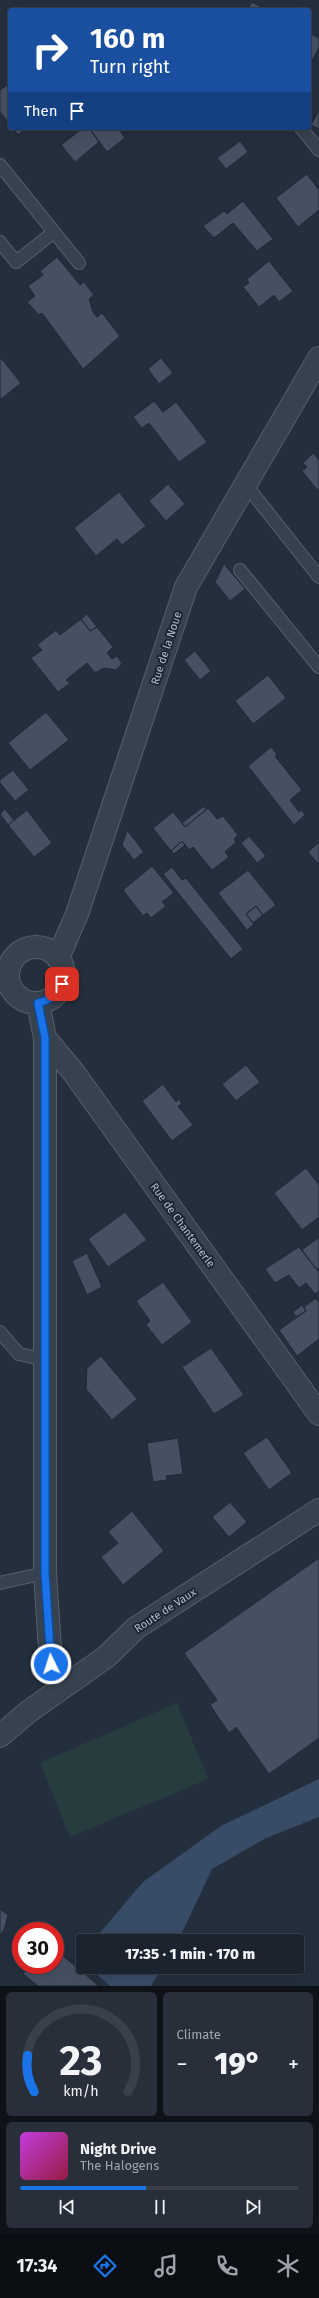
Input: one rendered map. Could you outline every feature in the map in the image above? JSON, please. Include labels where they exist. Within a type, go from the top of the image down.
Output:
[{"type":"street","name":"Rue de la Noue","points":[[58,958],[77,914],[186,587],[319,358]]},
{"type":"street","points":[[28,948],[42,948],[58,958],[62,967],[62,984],[58,992],[48,1001],[38,1003],[20,998],[12,990],[5,957],[19,953],[28,948]]},
{"type":"street","points":[[38,1003],[45,1038],[45,1573],[51,1664],[68,1683]]},
{"type":"street","name":"Rue de Chantemerle","points":[[45,1038],[74,1073],[319,1414]]},
{"type":"street","name":"Route de Vaux","points":[[0,1736],[68,1683],[106,1657],[136,1628],[319,1510]]},
{"type":"lane","points":[[303,130],[319,150]]},
{"type":"lane","points":[[0,165],[78,263]]},
{"type":"lane","points":[[0,242],[16,262],[54,232]]},
{"type":"lane","points":[[246,484],[319,577]]},
{"type":"lane","points":[[240,570],[319,667]]},
{"type":"lane","points":[[0,1332],[19,1354],[45,1360]]},
{"type":"lane","points":[[0,1583],[45,1573]]},
{"type":"green space","points":[[177,1703],[208,1779],[70,1837],[40,1763]]},
{"type":"water","points":[[319,1779],[319,1817],[266,1838],[212,1869],[181,1934],[99,1934],[143,1882],[221,1826]]},
{"type":"water","points":[[96,1974],[159,1974],[151,1986],[110,1986]]},
{"type":"building","points":[[252,2],[263,8],[248,8]]},
{"type":"building","points":[[311,34],[319,38],[319,48],[311,62]]},
{"type":"building","points":[[8,84],[8,122],[0,112],[0,90]]},
{"type":"building","points":[[319,110],[319,129],[311,125]]},
{"type":"building","points":[[14,130],[24,130],[18,135]]},
{"type":"building","points":[[80,130],[90,130],[99,142],[75,162],[61,145]]},
{"type":"building","points":[[90,130],[119,130],[125,138],[107,152]]},
{"type":"building","points":[[240,141],[248,152],[226,169],[217,158]]},
{"type":"building","points":[[307,174],[319,190],[319,210],[298,227],[276,198]]},
{"type":"building","points":[[243,201],[273,239],[257,251],[233,223],[214,238],[203,226],[224,211],[227,214]]},
{"type":"building","points":[[57,257],[80,285],[84,282],[94,295],[89,299],[93,312],[97,317],[102,313],[120,336],[83,369],[42,313],[39,315],[27,302],[35,296],[28,286],[43,275],[40,271]]},
{"type":"building","points":[[269,261],[293,291],[279,302],[274,295],[259,307],[243,287],[249,283],[247,279]]},
{"type":"building","points":[[0,357],[21,383],[0,400]]},
{"type":"building","points":[[161,358],[173,373],[159,384],[148,369]]},
{"type":"building","points":[[154,401],[163,412],[176,402],[207,442],[179,462],[149,423],[142,428],[133,417]]},
{"type":"building","points":[[313,453],[319,460],[319,492],[302,471],[307,467],[303,463]]},
{"type":"building","points":[[168,484],[185,504],[166,521],[149,501]]},
{"type":"building","points":[[119,492],[146,526],[122,545],[117,539],[96,556],[74,528]]},
{"type":"building","points":[[224,564],[245,589],[230,601],[215,582]]},
{"type":"building","points":[[87,614],[97,627],[90,631],[81,619]]},
{"type":"building","points":[[81,619],[90,631],[97,627],[113,647],[107,653],[112,659],[117,656],[122,664],[116,670],[104,668],[94,672],[87,663],[66,680],[70,683],[58,692],[31,658],[42,650],[37,645],[56,630],[60,635]]},
{"type":"building","points":[[195,651],[211,671],[200,680],[184,660]]},
{"type":"building","points":[[268,675],[286,698],[253,724],[235,701]]},
{"type":"building","points":[[46,712],[69,740],[30,770],[8,743]]},
{"type":"building","points":[[271,747],[277,754],[275,756],[302,790],[290,800],[299,812],[302,810],[305,815],[294,825],[248,766]]},
{"type":"building","points":[[13,770],[29,790],[15,801],[0,783],[0,780]]},
{"type":"building","points":[[204,806],[206,810],[185,827],[182,823]]},
{"type":"building","points":[[208,808],[217,819],[223,816],[238,835],[234,839],[236,842],[225,852],[229,857],[212,870],[193,847],[189,850],[182,841],[171,851],[153,828],[173,812],[185,827]]},
{"type":"building","points":[[5,809],[14,820],[8,825],[0,814]]},
{"type":"building","points":[[27,810],[52,843],[34,857],[8,825]]},
{"type":"building","points":[[127,830],[144,852],[134,860],[122,845]]},
{"type":"building","points":[[249,836],[266,856],[257,863],[241,843]]},
{"type":"building","points":[[182,841],[185,845],[174,854],[171,851]]},
{"type":"building","points":[[319,842],[319,865],[308,852]]},
{"type":"building","points":[[152,866],[174,893],[162,902],[166,906],[151,918],[147,913],[143,916],[123,890]]},
{"type":"building","points":[[172,867],[182,880],[186,878],[243,949],[231,959],[163,874]]},
{"type":"building","points":[[248,870],[276,905],[263,915],[256,906],[246,914],[254,924],[247,930],[218,893]]},
{"type":"building","points":[[256,906],[263,915],[253,923],[246,914]]},
{"type":"building","points":[[246,1065],[260,1082],[236,1101],[222,1084]]},
{"type":"building","points":[[163,1084],[176,1102],[179,1099],[182,1104],[178,1106],[193,1125],[172,1141],[142,1101]]},
{"type":"building","points":[[306,1168],[319,1185],[319,1217],[302,1230],[274,1193]]},
{"type":"building","points":[[125,1212],[147,1240],[108,1267],[88,1239]]},
{"type":"building","points":[[319,1237],[319,1269],[317,1270],[302,1250]]},
{"type":"building","points":[[299,1247],[319,1272],[319,1291],[315,1294],[306,1283],[299,1288],[289,1275],[275,1283],[265,1269]]},
{"type":"building","points":[[87,1253],[102,1287],[87,1295],[72,1261]]},
{"type":"building","points":[[163,1282],[192,1322],[162,1345],[146,1325],[150,1321],[136,1301]]},
{"type":"building","points":[[316,1298],[319,1303],[319,1339],[297,1356],[279,1330],[306,1311],[304,1307]]},
{"type":"building","points":[[302,1305],[306,1311],[296,1317],[293,1312]]},
{"type":"building","points":[[211,1348],[244,1395],[214,1414],[182,1367]]},
{"type":"building","points":[[101,1356],[137,1399],[112,1420],[86,1389],[87,1368]]},
{"type":"building","points":[[267,1437],[292,1473],[269,1490],[243,1453]]},
{"type":"building","points":[[178,1438],[183,1474],[166,1476],[167,1480],[153,1482],[147,1443]]},
{"type":"building","points":[[230,1502],[247,1522],[229,1537],[212,1517]]},
{"type":"building","points":[[132,1511],[164,1551],[123,1585],[101,1557],[118,1543],[108,1532]]},
{"type":"building","points":[[319,1558],[319,1738],[269,1774],[236,1727],[229,1733],[210,1705],[217,1700],[184,1653]]},
{"type":"building","points":[[0,1909],[8,1915],[4,1930],[0,1935]]},
{"type":"building","points":[[64,1957],[76,1967],[76,1974],[85,1974],[99,1986],[38,1986],[23,1974],[64,1974]]},
{"type":"route","points":[[51,1664],[45,1573],[45,1038],[38,1003],[48,1001],[58,992],[62,984]]}]
